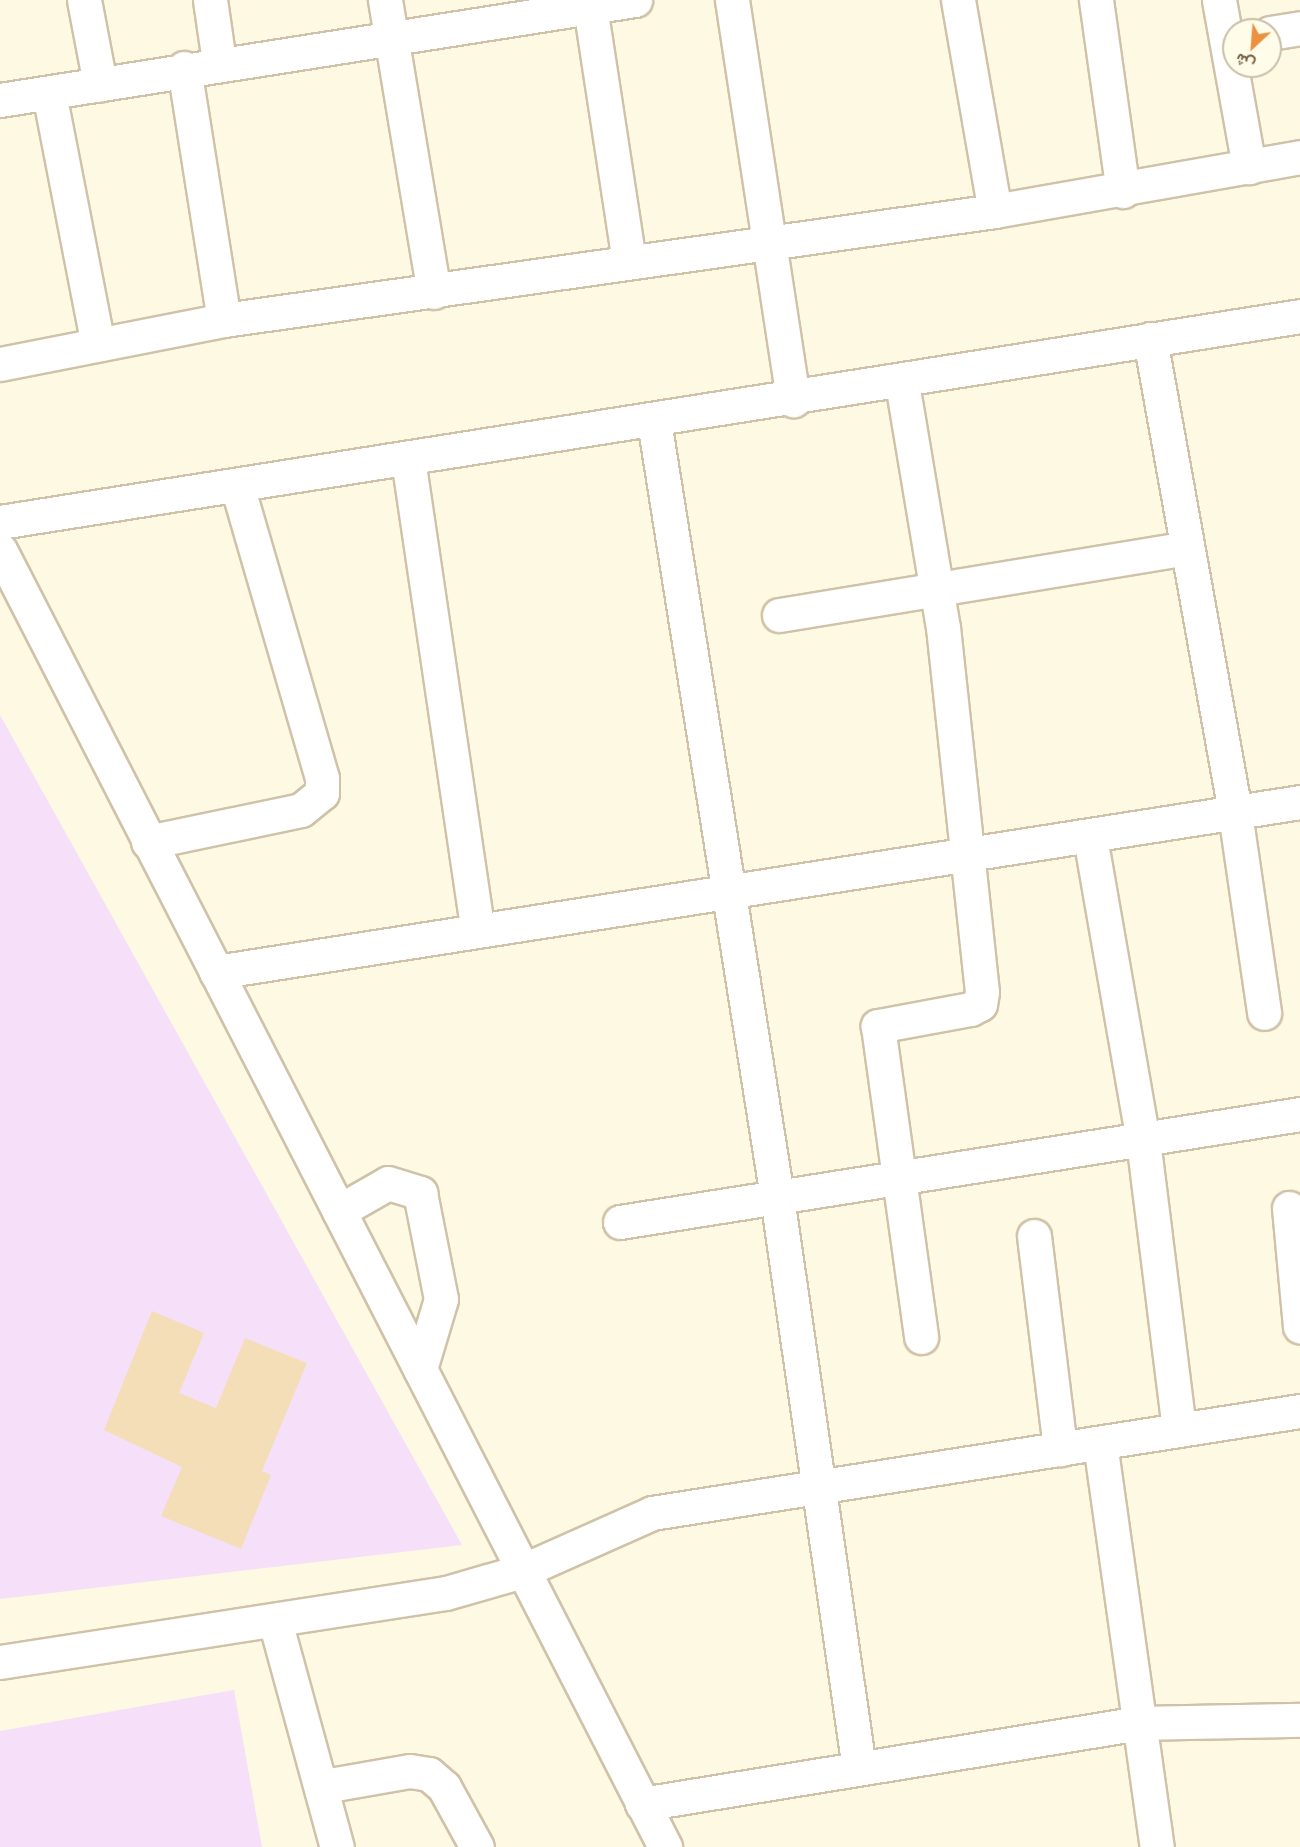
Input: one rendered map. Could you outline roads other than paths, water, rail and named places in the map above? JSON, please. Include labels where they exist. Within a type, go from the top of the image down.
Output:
[{"type":"street","points":[[84,0],[100,84]]},
{"type":"street","points":[[210,0],[219,62]]},
{"type":"street","points":[[385,0],[434,292]]},
{"type":"street","points":[[0,100],[219,62],[392,39],[589,3],[635,0]]},
{"type":"street","points":[[732,0],[793,400]]},
{"type":"street","points":[[958,0],[995,211]]},
{"type":"street","points":[[1096,0],[1123,191]]},
{"type":"street","points":[[1219,0],[1224,18]]},
{"type":"street","points":[[589,3],[628,260]]},
{"type":"street","points":[[1282,31],[1300,28]]},
{"type":"street","points":[[184,68],[224,320]]},
{"type":"street","points":[[1236,78],[1250,167]]},
{"type":"street","points":[[49,93],[98,344]]},
{"type":"street","points":[[0,364],[224,320],[434,292],[628,260],[995,211],[1123,191],[1300,157]]},
{"type":"street","points":[[0,522],[902,383],[1150,339],[1300,316]]},
{"type":"street","points":[[1150,339],[1235,813],[1264,1013]]},
{"type":"street","points":[[902,383],[937,586],[970,853],[980,1004],[878,1026],[921,1337]]},
{"type":"street","points":[[654,421],[777,1197],[859,1768]]},
{"type":"street","points":[[408,459],[478,931]]},
{"type":"street","points":[[148,842],[301,810],[322,793],[322,778],[237,486]]},
{"type":"street","points":[[779,615],[937,586],[1187,548]]},
{"type":"street","points":[[0,550],[665,1847]]},
{"type":"street","points":[[216,972],[970,853],[1090,837],[1300,802]]},
{"type":"street","points":[[1090,837],[1143,1140],[1179,1430]]},
{"type":"street","points":[[620,1222],[1300,1114]]},
{"type":"street","points":[[339,1211],[388,1183],[420,1193],[441,1299],[420,1369]]},
{"type":"street","points":[[1289,1208],[1300,1326]]},
{"type":"street","points":[[1034,1236],[1060,1449]]},
{"type":"street","points":[[0,1662],[446,1593],[522,1571],[652,1513],[1300,1411]]},
{"type":"street","points":[[1100,1443],[1157,1847]]},
{"type":"street","points":[[275,1621],[324,1786],[337,1847]]},
{"type":"street","points":[[642,1804],[1140,1723],[1300,1720]]},
{"type":"street","points":[[324,1786],[410,1771],[429,1774],[444,1786],[477,1847]]}]
